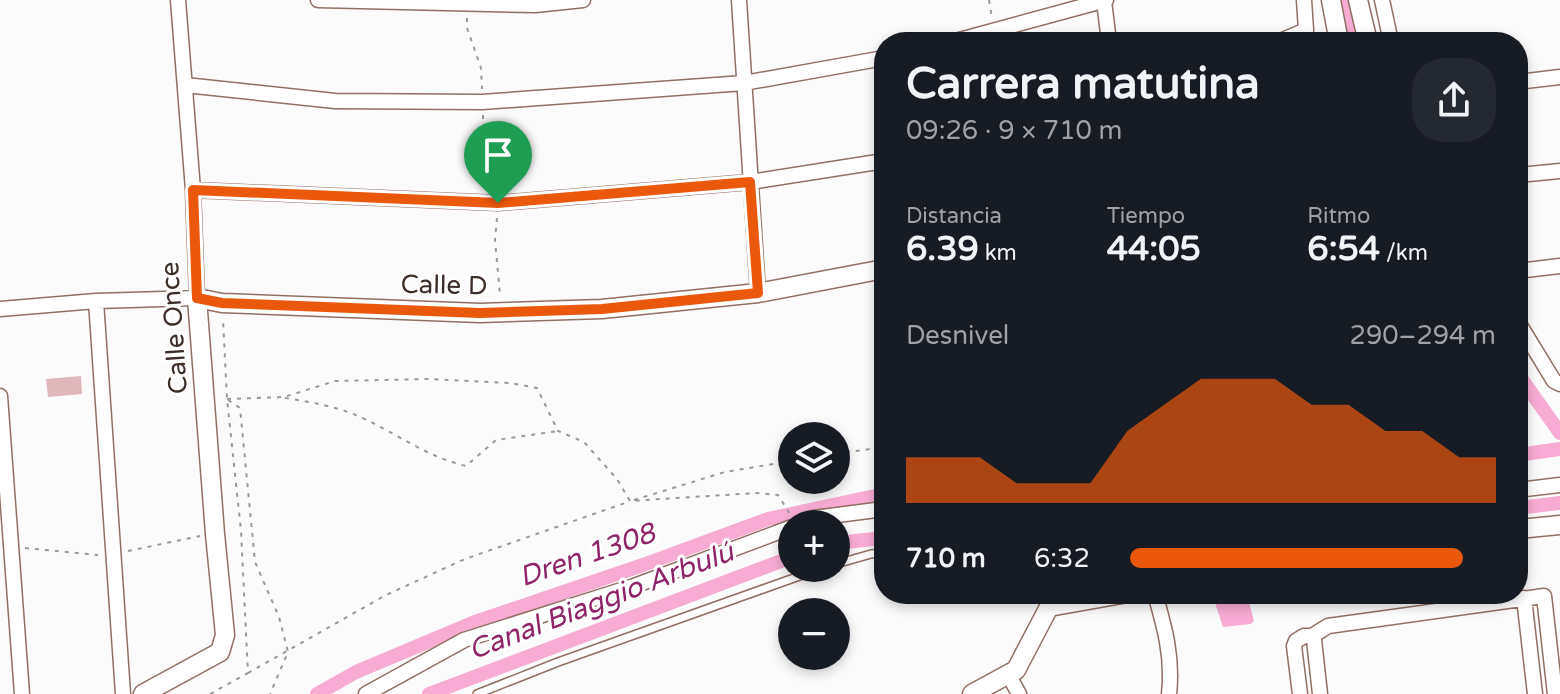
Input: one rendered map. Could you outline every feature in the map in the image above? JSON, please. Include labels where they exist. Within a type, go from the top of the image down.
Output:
[{"type":"street","name":"Calle Once","points":[[143,694],[220,652],[225,635],[197,298],[193,190],[178,0]]},
{"type":"street","points":[[318,0],[535,5],[583,0]]},
{"type":"street","points":[[739,0],[758,293]]},
{"type":"street","points":[[991,32],[1105,0],[1108,32]]},
{"type":"street","points":[[1301,32],[1306,30],[1304,0]]},
{"type":"street","points":[[1331,0],[1337,32]]},
{"type":"street","points":[[1358,0],[1366,32]]},
{"type":"street","points":[[1382,0],[1389,32]]},
{"type":"street","points":[[185,85],[335,101],[482,102],[744,83],[874,60]]},
{"type":"street","points":[[1528,81],[1560,77]]},
{"type":"street","points":[[193,190],[498,203],[750,182],[874,163]]},
{"type":"street","points":[[1528,174],[1560,171]]},
{"type":"street","points":[[1528,270],[1560,266]]},
{"type":"street","name":"Calle D","points":[[0,309],[96,301],[197,298],[222,303],[501,312],[602,309],[758,293],[874,271]]},
{"type":"street","points":[[96,301],[123,694]]},
{"type":"street","points":[[1528,338],[1554,381],[1560,384]]},
{"type":"street","points":[[0,396],[22,694]]},
{"type":"street","points":[[1528,489],[1560,485]]},
{"type":"street","points":[[850,513],[874,510]]},
{"type":"street","points":[[1528,528],[1560,525]]},
{"type":"street","points":[[366,694],[464,640],[634,586],[778,530]]},
{"type":"street","points":[[1528,598],[1544,596],[1555,694]]},
{"type":"street","points":[[972,694],[1016,670],[1049,607],[1066,604]]},
{"type":"street","points":[[1158,604],[1168,637],[1169,694]]},
{"type":"street","points":[[1300,694],[1294,646],[1304,636],[1312,636],[1328,626],[1482,604]]},
{"type":"street","points":[[1525,604],[1535,694]]},
{"type":"street","points":[[1312,636],[1320,694]]},
{"type":"lane","points":[[850,560],[874,554]]},
{"type":"lane","points":[[477,694],[783,582]]},
{"type":"path","points":[[467,4],[467,28],[481,68],[484,139],[494,173],[498,203],[495,240],[501,312]]},
{"type":"path","points":[[222,303],[227,399],[241,531],[248,673]]},
{"type":"path","points":[[284,397],[335,381],[430,379],[510,383],[537,388],[558,431]]},
{"type":"path","points":[[227,399],[284,397],[320,403],[358,416],[442,461],[466,466],[496,440],[558,431],[584,442],[617,479],[630,501]]},
{"type":"path","points":[[227,399],[240,408],[255,562],[279,617],[288,652],[270,694]]},
{"type":"path","points":[[850,452],[874,448]]},
{"type":"path","points":[[210,694],[386,595],[451,565],[630,501],[725,472],[778,463]]},
{"type":"path","points":[[630,501],[756,493],[778,495],[787,510]]},
{"type":"shaded area","points":[[1215,604],[1249,604],[1254,621],[1251,624],[1223,627]]},
{"type":"building","points":[[81,376],[82,394],[48,397],[46,379]]},
{"type":"waterway","points":[[1345,0],[1353,32]]},
{"type":"waterway","points":[[1528,388],[1560,433]]},
{"type":"waterway","name":"Dren 1308","points":[[1528,454],[1560,449]]},
{"type":"waterway","name":"Dren 1308","points":[[317,694],[356,672],[475,622],[768,519],[874,496]]},
{"type":"waterway","name":"Canal Biaggio Arbulú","points":[[1528,507],[1560,503]]},
{"type":"waterway","name":"Canal Biaggio Arbulú","points":[[850,542],[874,539]]},
{"type":"waterway","name":"Canal Biaggio Arbulú","points":[[429,694],[778,562]]},
{"type":"route","points":[[750,182],[758,293],[602,309],[480,313],[222,303],[197,298],[193,190],[498,203],[750,182]]}]
